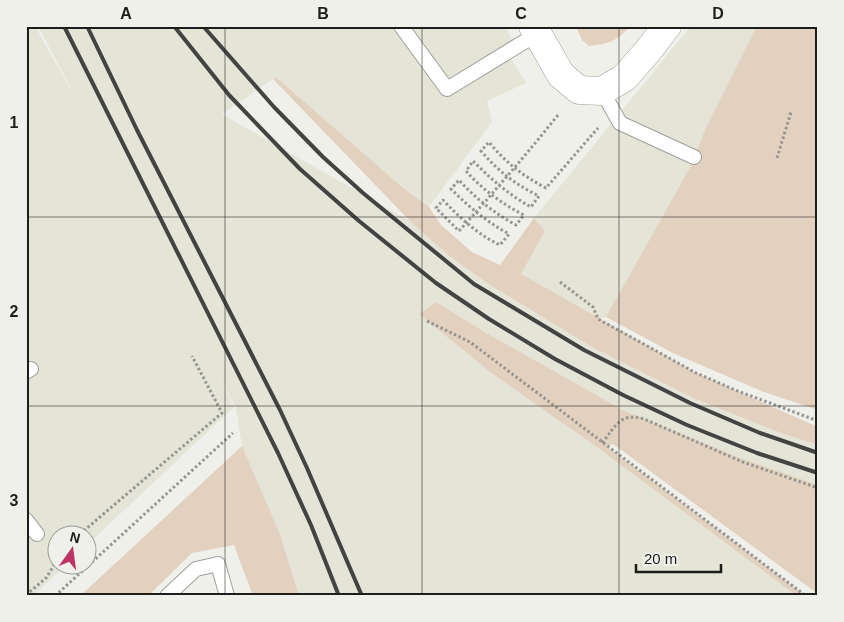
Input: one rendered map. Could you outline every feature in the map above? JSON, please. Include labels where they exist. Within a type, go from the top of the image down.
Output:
[{"type":"street","points":[[535,30],[561,75],[590,91],[624,78],[667,26]]},
{"type":"lane","points":[[401,26],[447,89],[535,30]]},
{"type":"lane","points":[[590,91],[620,123],[694,157]]},
{"type":"lane","points":[[26,520],[37,534]]},
{"type":"lane","points":[[167,596],[196,569],[218,564],[227,596]]},
{"type":"path","points":[[776,158],[791,112]]},
{"type":"path","points":[[558,115],[515,168],[507,177],[499,186],[491,195],[483,203],[476,212],[466,223],[459,231],[436,208],[442,200],[466,223],[483,236],[500,245],[509,234],[492,225],[476,212],[451,189],[459,180],[483,203],[516,225],[524,215],[507,206],[491,195],[477,183],[466,171],[473,161],[499,186],[531,207],[539,196],[522,188],[507,177],[493,165],[482,151],[489,142],[515,168],[546,188],[600,125]]},
{"type":"path","points":[[560,282],[593,307],[598,319],[660,354],[696,373],[735,390],[818,421]]},
{"type":"path","points":[[427,321],[470,342],[806,596]]},
{"type":"path","points":[[92,524],[222,413],[192,356]]},
{"type":"path","points":[[602,443],[622,419],[633,416],[743,462],[818,488]]},
{"type":"path","points":[[55,596],[233,433]]},
{"type":"path","points":[[26,595],[49,574]]},
{"type":"shaded area","points":[[26,26],[35,26],[80,106],[38,26],[505,26],[516,47],[510,57],[526,83],[487,101],[492,122],[429,207],[402,187],[276,77],[222,114],[411,222],[447,254],[590,346],[693,398],[781,433],[818,445],[818,485],[743,459],[623,410],[487,334],[436,302],[494,375],[598,448],[797,596],[299,596],[280,534],[242,446],[236,408],[212,363],[234,407],[98,535],[98,524],[48,524],[48,574],[56,574],[33,596],[26,596]]},
{"type":"shaded area","points":[[576,26],[630,26],[612,41],[589,46],[582,40]]},
{"type":"shaded area","points":[[691,26],[818,26],[818,410],[764,392],[673,353],[607,317],[598,319],[520,274],[545,231],[534,218]]},
{"type":"shaded area","points":[[757,26],[809,26],[818,29],[818,410],[764,392],[673,353],[606,317],[691,166],[705,130]]},
{"type":"shaded area","points":[[276,77],[402,187],[429,207],[441,225],[472,252],[500,265],[534,218],[545,231],[521,274],[696,373],[818,427],[818,445],[781,433],[693,398],[590,346],[487,283],[447,254],[411,222],[273,79]]},
{"type":"shaded area","points":[[436,302],[488,334],[623,410],[743,459],[818,485],[818,594],[613,444],[606,446],[806,596],[797,596],[598,448],[494,375],[419,314]]},
{"type":"shaded area","points":[[242,446],[280,534],[299,596],[253,596],[234,545],[192,553],[148,596],[80,596]]},
{"type":"railway","points":[[64,26],[278,453],[311,525],[339,596]]},
{"type":"railway","points":[[87,26],[137,130],[280,410],[362,596]]},
{"type":"railway","points":[[174,26],[229,95],[300,169],[359,221],[436,283],[489,319],[555,359],[623,395],[687,425],[757,453],[818,473]]},
{"type":"railway","points":[[203,26],[274,107],[323,157],[363,193],[474,284],[584,350],[690,403],[760,433],[818,453]]}]
